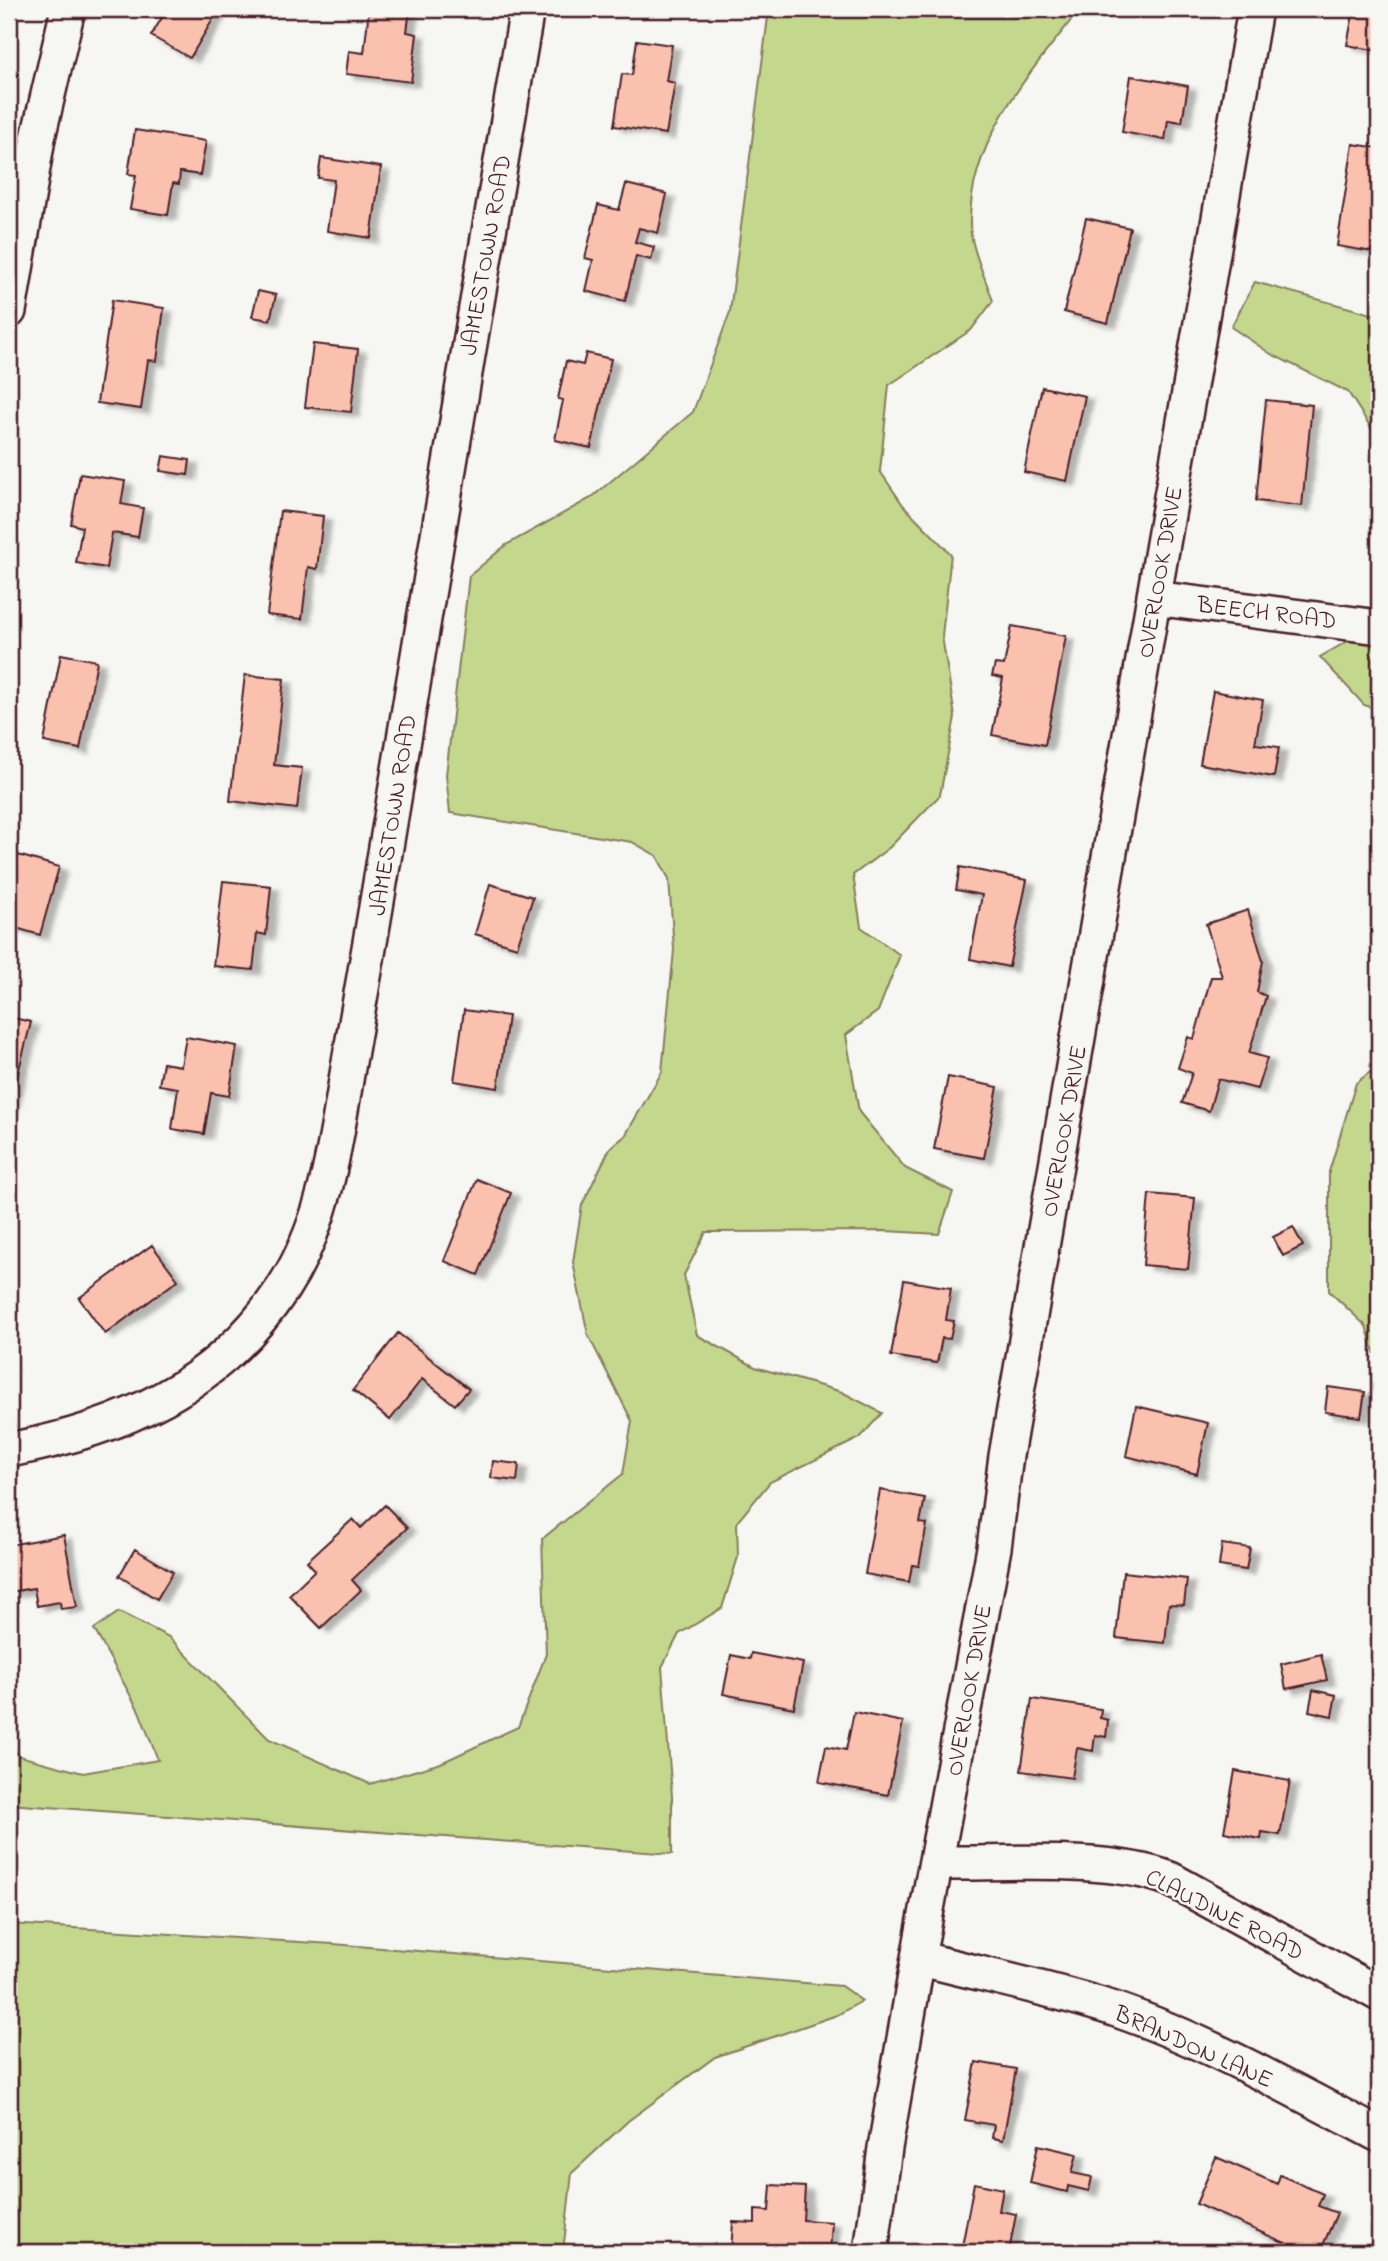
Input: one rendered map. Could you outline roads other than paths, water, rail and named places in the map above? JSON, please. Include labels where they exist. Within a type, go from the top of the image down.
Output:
[{"type":"street","points":[[9,311],[38,138],[68,9]]},
{"type":"street","name":"JAMESTOWN ROAD","points":[[9,1450],[59,1441],[126,1419],[176,1392],[227,1354],[259,1322],[285,1284],[313,1229],[331,1166],[367,961],[527,9]]},
{"type":"street","name":"OVERLOOK DRIVE","points":[[871,2252],[885,2148],[994,1548],[1006,1456],[1255,9]]},
{"type":"street","name":"BEECH ROAD","points":[[1154,598],[1379,627]]},
{"type":"street","name":"CLAUDINE ROAD","points":[[937,1863],[1103,1865],[1150,1872],[1170,1879],[1379,1994]]},
{"type":"street","name":"BRANDON LANE","points":[[918,1958],[1112,2009],[1170,2030],[1379,2135]]}]
